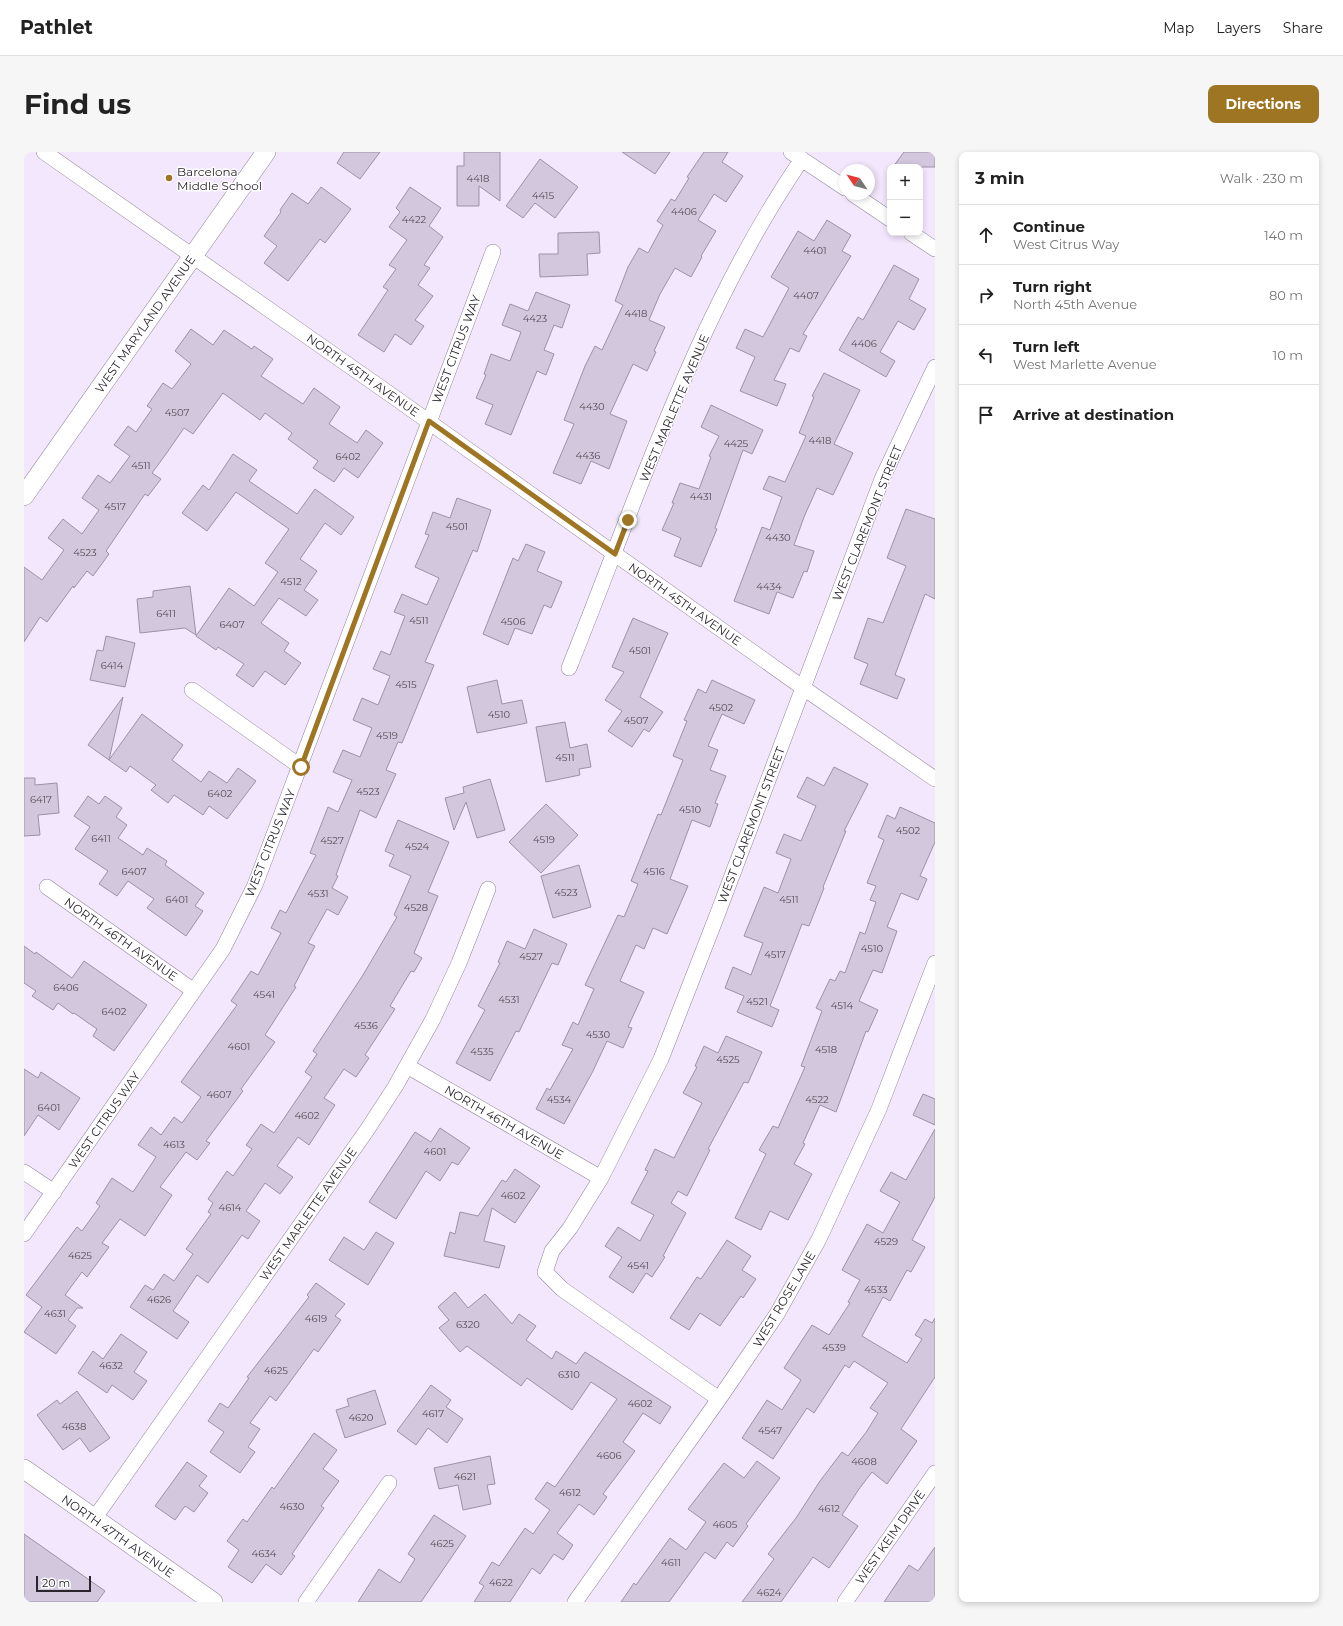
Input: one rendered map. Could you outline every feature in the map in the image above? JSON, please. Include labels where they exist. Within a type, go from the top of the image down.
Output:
[{"type":"street","name":"NORTH 45TH AVENUE","points":[[44,152],[429,421],[802,687],[935,779]]},
{"type":"street","name":"WEST MARYLAND AVENUE","points":[[24,496],[266,152]]},
{"type":"street","points":[[796,156],[839,184]]},
{"type":"street","name":"WEST MARLETTE AVENUE","points":[[569,668],[666,423],[702,339],[752,241],[785,184],[796,156]]},
{"type":"street","points":[[862,200],[887,217]]},
{"type":"street","points":[[916,236],[935,249]]},
{"type":"street","name":"WEST CITRUS WAY","points":[[24,1234],[223,949],[255,885],[301,767],[493,252]]},
{"type":"street","name":"WEST CLAREMONT STREET","points":[[719,1399],[562,1289],[545,1272],[552,1251],[570,1228],[601,1178],[661,1059],[882,479],[935,367]]},
{"type":"street","points":[[192,690],[301,767]]},
{"type":"street","name":"NORTH 46TH AVENUE","points":[[47,887],[194,991]]},
{"type":"street","name":"WEST MARLETTE AVENUE","points":[[94,1519],[368,1130],[407,1066],[446,991],[488,889]]},
{"type":"street","name":"WEST ROSE LANE","points":[[575,1602],[719,1399],[777,1314],[820,1239],[880,1109],[935,963]]},
{"type":"street","name":"NORTH 46TH AVENUE","points":[[407,1066],[601,1178]]},
{"type":"street","points":[[24,1172],[54,1192]]},
{"type":"street","name":"NORTH 47TH AVENUE","points":[[24,1469],[213,1602]]},
{"type":"street","name":"WEST KEIM DRIVE","points":[[845,1602],[935,1473]]},
{"type":"street","points":[[306,1602],[389,1484]]},
{"type":"building","points":[[344,152],[380,152],[360,179],[337,163]]},
{"type":"building","points":[[464,152],[500,152],[500,201],[479,186],[479,206],[457,206],[457,166],[464,166]]},
{"type":"building","points":[[622,152],[670,152],[655,174]]},
{"type":"building","points":[[704,152],[728,152],[722,162],[743,176],[726,202],[714,194],[698,220],[716,231],[701,256],[702,257],[691,277],[675,268],[660,294],[649,320],[665,327],[654,351],[656,352],[647,371],[633,364],[610,414],[627,421],[609,469],[591,461],[581,484],[553,473],[574,424],[564,420],[585,366],[595,346],[602,350],[623,305],[615,301],[628,267],[639,248],[648,253],[663,225],[657,221],[671,199],[675,201],[689,178],[687,177]]},
{"type":"building","points":[[904,152],[935,152],[935,167],[923,167],[923,164],[895,164]]},
{"type":"building","points":[[540,159],[578,187],[555,218],[535,203],[523,218],[506,206]]},
{"type":"building","points":[[321,187],[351,209],[325,243],[320,239],[288,281],[264,263],[277,246],[264,236],[292,193],[308,204]]},
{"type":"building","points":[[410,187],[441,208],[429,226],[443,237],[424,265],[430,268],[418,285],[433,296],[415,320],[424,326],[411,345],[395,334],[384,352],[358,335],[388,290],[383,287],[396,269],[389,265],[407,240],[389,227],[400,212],[396,208]]},
{"type":"building","points":[[827,220],[851,235],[842,251],[851,256],[803,334],[807,336],[799,352],[790,348],[774,380],[786,384],[777,406],[740,391],[755,357],[736,348],[745,329],[763,337],[789,288],[771,277],[798,231],[814,241]]},
{"type":"building","points":[[599,232],[600,253],[587,254],[588,275],[540,277],[539,254],[558,254],[558,233]]},
{"type":"building","points":[[894,265],[919,279],[909,299],[926,309],[914,330],[898,321],[880,352],[895,361],[886,377],[839,350],[858,317],[863,320]]},
{"type":"building","points":[[536,292],[570,305],[562,328],[554,325],[544,350],[554,354],[546,375],[537,371],[511,435],[485,424],[493,405],[476,398],[486,375],[484,374],[491,354],[510,361],[521,332],[502,325],[510,304],[528,311]]},
{"type":"building","points":[[191,329],[213,345],[224,330],[252,349],[254,346],[273,359],[261,376],[303,404],[314,388],[340,407],[329,424],[357,443],[366,430],[383,443],[358,478],[344,468],[334,482],[313,468],[318,461],[288,439],[292,433],[265,413],[260,420],[223,393],[193,434],[184,428],[152,473],[161,479],[148,496],[145,494],[106,551],[109,554],[93,576],[87,571],[74,588],[73,586],[47,622],[40,617],[24,642],[24,567],[42,580],[64,550],[48,538],[63,519],[82,534],[99,510],[82,498],[98,475],[110,483],[130,456],[114,445],[128,426],[136,432],[152,409],[147,406],[163,383],[172,389],[191,364],[175,351]]},
{"type":"building","points":[[824,373],[860,390],[834,444],[853,453],[833,495],[817,488],[804,517],[794,545],[814,551],[807,572],[804,571],[793,598],[777,592],[769,614],[734,601],[762,527],[770,530],[782,497],[763,489],[769,476],[785,482],[806,436],[799,433],[814,397],[812,396]]},
{"type":"building","points":[[711,405],[763,430],[752,454],[743,450],[715,528],[717,529],[701,567],[674,556],[681,538],[662,530],[674,503],[672,503],[680,483],[699,489],[711,457],[709,456],[719,436],[701,427]]},
{"type":"building","points":[[233,454],[257,470],[249,481],[297,514],[315,489],[354,517],[341,535],[325,523],[300,559],[317,571],[304,590],[318,600],[306,616],[279,598],[261,623],[289,643],[284,651],[301,663],[285,685],[265,671],[253,687],[236,675],[244,664],[218,647],[216,650],[196,636],[229,588],[254,606],[278,572],[265,563],[289,529],[236,492],[207,531],[182,513],[203,485],[209,490]]},
{"type":"building","points":[[457,498],[491,510],[477,552],[473,550],[425,662],[434,665],[402,743],[398,742],[386,770],[396,774],[376,818],[360,810],[336,875],[338,876],[332,888],[348,897],[338,915],[327,909],[308,943],[315,946],[294,986],[296,987],[265,1035],[275,1042],[241,1089],[243,1091],[206,1141],[210,1143],[197,1160],[186,1152],[160,1187],[172,1195],[145,1236],[120,1219],[102,1243],[109,1247],[87,1277],[82,1272],[65,1295],[83,1308],[77,1308],[68,1320],[76,1326],[56,1354],[24,1332],[42,1307],[26,1295],[77,1227],[82,1231],[100,1206],[96,1203],[112,1178],[133,1192],[156,1157],[138,1145],[151,1127],[161,1135],[174,1117],[182,1123],[201,1097],[181,1082],[237,1005],[231,1001],[251,971],[258,975],[281,933],[271,928],[280,910],[286,913],[316,855],[310,853],[328,807],[338,812],[352,780],[333,772],[343,750],[360,757],[372,728],[353,720],[362,698],[378,705],[390,676],[373,669],[381,651],[390,655],[405,616],[394,612],[402,594],[427,605],[439,578],[415,567],[429,535],[425,534],[433,512],[450,518]]},
{"type":"building","points":[[906,509],[935,519],[935,599],[925,594],[895,675],[905,679],[897,699],[860,684],[868,664],[854,658],[868,618],[883,623],[906,566],[887,558]]},
{"type":"building","points":[[526,544],[545,552],[537,571],[562,582],[551,608],[544,605],[532,634],[515,628],[508,645],[483,634],[513,558],[518,561]]},
{"type":"building","points":[[190,586],[196,635],[185,628],[140,633],[137,599],[153,597],[153,591]]},
{"type":"building","points":[[633,618],[668,633],[640,697],[663,712],[649,732],[644,729],[632,747],[608,731],[622,711],[605,700],[624,672],[612,667]]},
{"type":"building","points":[[106,636],[135,643],[125,687],[90,680],[97,650],[103,651]]},
{"type":"building","points":[[497,680],[502,704],[522,700],[527,723],[477,733],[467,687]]},
{"type":"building","points":[[712,680],[755,700],[744,724],[722,714],[708,746],[718,750],[710,770],[726,776],[715,803],[718,804],[710,827],[692,820],[670,879],[688,886],[667,934],[653,928],[644,949],[636,945],[620,981],[644,992],[628,1027],[632,1028],[623,1048],[607,1041],[593,1071],[564,1124],[536,1109],[547,1088],[550,1090],[573,1049],[562,1045],[573,1022],[578,1025],[594,989],[585,985],[618,915],[624,917],[638,884],[631,881],[658,814],[661,815],[683,760],[673,756],[687,721],[684,720],[698,689],[706,693]]},
{"type":"building","points":[[123,697],[109,760],[88,745]]},
{"type":"building","points":[[142,714],[183,745],[172,760],[201,782],[209,771],[227,783],[238,768],[256,781],[227,819],[209,806],[203,815],[174,795],[168,803],[151,790],[156,785],[130,766],[126,772],[109,760]]},
{"type":"building","points":[[565,722],[570,748],[587,744],[591,767],[579,769],[580,775],[546,782],[536,727]]},
{"type":"building","points":[[834,767],[868,784],[844,831],[846,831],[809,926],[802,924],[770,1006],[779,1010],[772,1027],[737,1012],[744,996],[725,988],[733,967],[751,975],[763,943],[744,936],[764,887],[778,893],[791,859],[776,853],[784,834],[801,841],[816,806],[797,797],[807,777],[824,786]]},
{"type":"building","points":[[24,778],[35,778],[35,785],[57,783],[59,813],[38,815],[40,835],[24,836]]},
{"type":"building","points":[[490,779],[505,830],[477,838],[466,802],[454,830],[445,798],[464,793],[463,787]]},
{"type":"building","points":[[88,796],[99,804],[105,796],[122,808],[116,817],[127,825],[118,838],[143,855],[147,848],[167,861],[165,865],[204,893],[195,906],[203,911],[186,936],[147,908],[154,899],[128,881],[117,896],[99,884],[108,871],[75,849],[90,827],[74,816]]},
{"type":"building","points":[[546,804],[578,835],[541,873],[509,842]]},
{"type":"building","points":[[900,807],[935,823],[935,842],[920,876],[927,879],[918,900],[901,893],[887,927],[897,931],[882,973],[873,970],[859,1001],[878,1010],[868,1032],[866,1031],[836,1112],[820,1105],[803,1143],[805,1144],[794,1164],[812,1174],[788,1220],[770,1211],[761,1230],[735,1218],[766,1154],[759,1150],[773,1126],[778,1128],[805,1067],[801,1066],[822,1011],[816,1008],[830,979],[835,981],[840,971],[845,973],[860,932],[865,934],[876,902],[870,900],[876,886],[867,883],[884,840],[878,837],[887,815],[895,819]]},
{"type":"building","points":[[398,820],[449,842],[428,892],[438,896],[414,953],[422,958],[414,972],[411,971],[390,1006],[395,1009],[365,1055],[369,1058],[356,1077],[344,1069],[324,1098],[335,1105],[309,1145],[298,1137],[277,1166],[293,1177],[280,1194],[265,1183],[246,1211],[260,1221],[248,1239],[242,1235],[208,1283],[197,1275],[173,1311],[189,1322],[177,1339],[130,1307],[145,1285],[153,1290],[164,1274],[174,1281],[193,1254],[186,1249],[211,1214],[208,1212],[213,1203],[208,1199],[227,1171],[233,1176],[252,1149],[246,1145],[261,1124],[274,1133],[312,1077],[305,1072],[317,1054],[313,1051],[363,975],[397,917],[394,915],[411,876],[389,866],[394,855],[385,851]]},
{"type":"building","points":[[579,865],[591,907],[553,918],[541,876]]},
{"type":"building","points":[[534,929],[567,944],[558,965],[552,963],[519,1032],[516,1031],[490,1081],[456,1063],[485,1010],[478,1006],[500,963],[498,962],[507,941],[525,949]]},
{"type":"building","points":[[24,946],[35,954],[36,952],[72,978],[84,961],[147,1005],[114,1051],[93,1036],[97,1029],[74,1013],[73,1014],[58,1003],[53,1010],[32,996],[36,991],[24,983]]},
{"type":"building","points":[[726,1036],[762,1052],[748,1083],[744,1082],[708,1149],[710,1150],[687,1196],[678,1191],[671,1203],[686,1213],[663,1256],[665,1257],[652,1277],[646,1273],[633,1293],[609,1277],[622,1257],[605,1246],[618,1227],[640,1241],[654,1215],[631,1203],[648,1171],[645,1170],[655,1149],[674,1158],[702,1103],[683,1093],[697,1067],[695,1066],[704,1046],[718,1053]]},
{"type":"building","points":[[24,1069],[38,1078],[41,1072],[80,1098],[59,1130],[38,1115],[24,1136]]},
{"type":"building","points":[[923,1094],[935,1099],[935,1125],[913,1115]]},
{"type":"building","points":[[440,1128],[470,1148],[458,1165],[452,1162],[440,1181],[426,1171],[396,1219],[369,1202],[415,1132],[431,1142]]},
{"type":"building","points":[[935,1129],[935,1197],[912,1240],[925,1247],[911,1272],[907,1270],[890,1301],[883,1297],[862,1336],[907,1363],[922,1339],[915,1335],[925,1319],[932,1323],[935,1318],[935,1377],[901,1429],[917,1441],[887,1484],[872,1472],[859,1489],[842,1515],[858,1526],[829,1568],[813,1557],[781,1602],[742,1602],[774,1559],[768,1554],[796,1518],[820,1481],[842,1452],[848,1456],[867,1431],[878,1413],[870,1408],[888,1383],[854,1361],[849,1368],[845,1365],[814,1413],[807,1408],[773,1459],[742,1438],[767,1400],[782,1410],[801,1380],[784,1368],[812,1325],[829,1335],[850,1303],[848,1302],[860,1280],[842,1270],[867,1224],[883,1233],[900,1202],[880,1191],[891,1172],[906,1180]]},
{"type":"building","points":[[515,1169],[540,1186],[515,1223],[492,1208],[484,1241],[505,1246],[499,1268],[444,1256],[450,1232],[455,1234],[460,1212],[478,1216],[502,1180],[506,1182]]},
{"type":"building","points":[[376,1232],[394,1243],[368,1285],[329,1260],[344,1237],[364,1250]]},
{"type":"building","points":[[727,1240],[751,1256],[742,1270],[756,1279],[743,1298],[741,1296],[720,1326],[700,1313],[689,1330],[670,1318],[697,1277],[701,1279]]},
{"type":"building","points":[[316,1283],[345,1304],[335,1316],[341,1320],[318,1352],[314,1349],[276,1401],[270,1396],[250,1423],[260,1429],[248,1447],[255,1452],[240,1473],[210,1452],[224,1432],[208,1421],[220,1403],[228,1408],[249,1378],[247,1377],[309,1297],[307,1295]]},
{"type":"building","points":[[455,1292],[468,1308],[485,1294],[512,1324],[519,1314],[536,1326],[526,1340],[552,1359],[556,1351],[576,1364],[585,1352],[671,1407],[660,1424],[643,1413],[623,1442],[635,1451],[603,1494],[607,1497],[594,1515],[579,1504],[557,1533],[573,1545],[563,1560],[554,1554],[540,1574],[532,1568],[510,1602],[474,1602],[484,1586],[479,1583],[492,1562],[499,1566],[525,1528],[533,1534],[550,1510],[535,1499],[547,1482],[555,1487],[617,1399],[591,1382],[572,1410],[527,1378],[521,1386],[467,1346],[460,1352],[439,1328],[449,1320],[438,1307]]},
{"type":"building","points":[[121,1334],[147,1352],[134,1372],[147,1381],[133,1400],[112,1385],[107,1393],[78,1373],[93,1351],[103,1359]]},
{"type":"building","points":[[431,1385],[451,1400],[446,1407],[463,1419],[447,1443],[428,1428],[416,1445],[397,1431]]},
{"type":"building","points":[[375,1390],[386,1424],[345,1438],[336,1410],[349,1406],[347,1399]]},
{"type":"building","points":[[77,1391],[110,1438],[90,1452],[80,1438],[63,1450],[37,1415],[57,1400],[60,1404]]},
{"type":"building","points":[[314,1433],[337,1450],[323,1469],[339,1481],[321,1506],[324,1508],[292,1554],[295,1556],[281,1575],[266,1564],[252,1583],[228,1567],[239,1550],[227,1541],[243,1519],[247,1522],[272,1487],[274,1489]]},
{"type":"building","points":[[490,1456],[495,1484],[487,1485],[491,1504],[463,1510],[458,1485],[439,1489],[434,1468]]},
{"type":"building","points":[[757,1461],[780,1478],[746,1524],[748,1526],[733,1547],[727,1542],[715,1559],[705,1552],[669,1602],[621,1602],[634,1583],[636,1585],[670,1538],[686,1550],[706,1522],[688,1509],[724,1463],[744,1478]]},
{"type":"building","points":[[187,1462],[207,1476],[199,1486],[208,1493],[194,1512],[185,1506],[175,1520],[155,1506]]},
{"type":"building","points":[[434,1515],[466,1536],[421,1602],[358,1602],[379,1569],[400,1583],[415,1559],[408,1554]]},
{"type":"building","points":[[24,1534],[105,1591],[97,1602],[24,1602]]},
{"type":"building","points":[[935,1547],[935,1602],[884,1602],[909,1565],[918,1571]]},
{"type":"place","name":"Barcelona Middle School","points":[[169,178]]},
{"type":"route","points":[[301,767],[429,421],[615,554],[628,520]]}]
